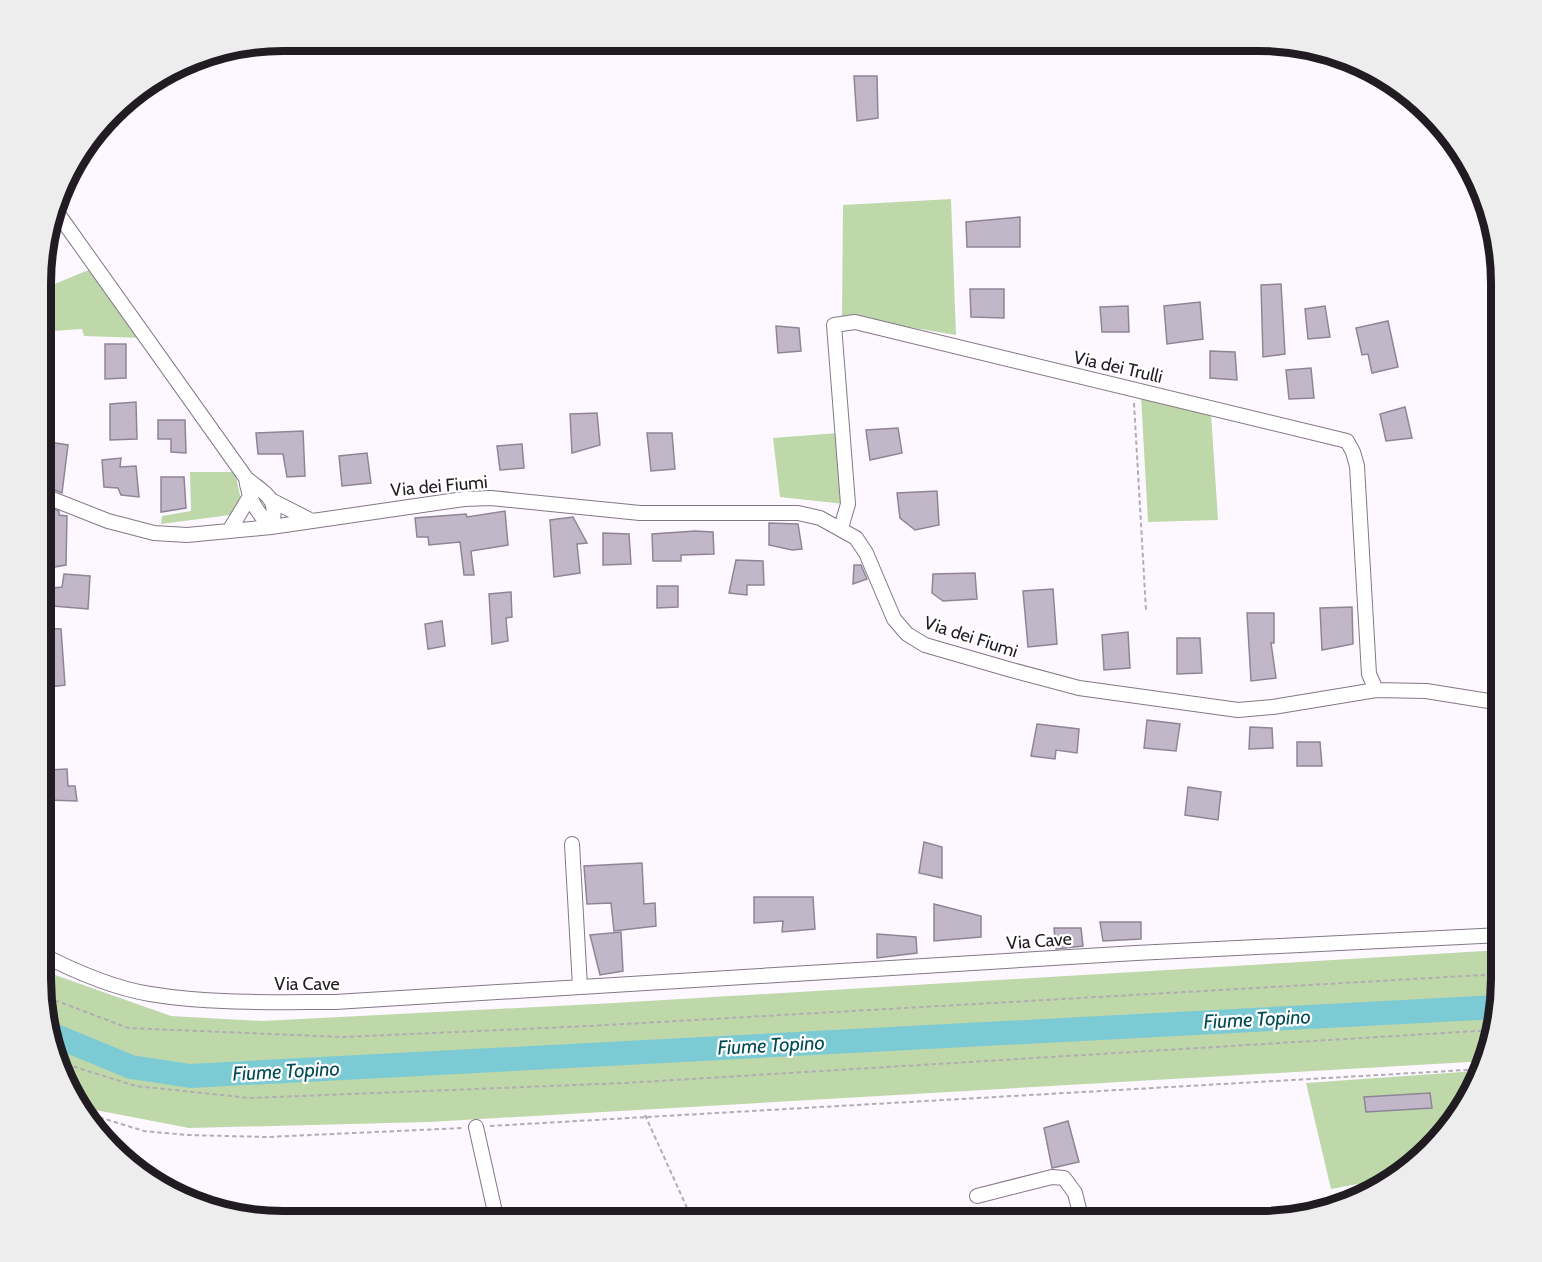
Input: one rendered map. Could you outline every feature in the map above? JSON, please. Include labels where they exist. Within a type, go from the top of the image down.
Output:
[{"type":"street","points":[[61,217],[246,478],[273,501],[312,521]]},
{"type":"street","name":"Via dei Trulli","points":[[841,528],[848,504],[834,325],[855,322],[1347,441],[1357,466],[1369,674],[1376,690]]},
{"type":"street","points":[[246,478],[249,498],[257,512],[271,527]]},
{"type":"street","points":[[229,531],[249,498]]},
{"type":"street","name":"Via dei Fiumi","points":[[51,499],[76,511],[154,533],[187,535],[271,527],[424,503],[491,498],[640,513],[798,513],[820,518],[856,538],[866,553],[894,619],[907,634],[935,648],[1079,688],[1238,710],[1273,707],[1376,690],[1426,691],[1491,701]]},
{"type":"street","points":[[271,527],[275,512],[273,501]]},
{"type":"street","points":[[572,844],[580,987]]},
{"type":"street","name":"Via Cave","points":[[51,958],[105,981],[148,994],[232,1002],[335,1002],[1124,954],[1491,935]]},
{"type":"street","points":[[476,1127],[495,1211]]},
{"type":"street","points":[[977,1196],[1052,1177],[1064,1178],[1075,1193],[1080,1211]]},
{"type":"path","points":[[1133,389],[1146,610]]},
{"type":"path","points":[[52,999],[128,1028],[343,1037],[589,1026],[1491,975]]},
{"type":"path","points":[[68,1065],[136,1086],[249,1098],[625,1083],[1485,1030]]},
{"type":"path","points":[[96,1116],[144,1131],[187,1135],[267,1137],[1472,1070]]},
{"type":"path","points":[[645,1115],[688,1211]]},
{"type":"green space","points":[[951,199],[956,335],[842,316],[843,205]]},
{"type":"green space","points":[[96,267],[142,338],[84,336],[82,329],[53,331],[52,285]]},
{"type":"green space","points":[[1141,396],[1211,413],[1218,520],[1148,522]]},
{"type":"green space","points":[[838,433],[844,504],[780,497],[773,438]]},
{"type":"green space","points":[[190,472],[235,472],[241,500],[230,515],[161,524],[162,516],[191,511]]},
{"type":"green space","points":[[1491,951],[1491,994],[1487,1024],[1476,1062],[429,1122],[189,1128],[91,1109],[75,1082],[63,1054],[55,1024],[51,974],[171,1016],[262,1021],[614,1003]]},
{"type":"green space","points":[[1472,1071],[1452,1108],[1412,1153],[1373,1181],[1331,1189],[1306,1083]]},
{"type":"building","points":[[854,76],[877,76],[878,118],[857,121]]},
{"type":"building","points":[[1020,217],[1020,247],[967,247],[966,222]]},
{"type":"building","points":[[1281,284],[1285,354],[1263,357],[1261,285]]},
{"type":"building","points":[[970,289],[1004,289],[1004,318],[971,317]]},
{"type":"building","points":[[1200,302],[1203,339],[1167,344],[1164,306]]},
{"type":"building","points":[[1128,306],[1129,332],[1102,332],[1100,307]]},
{"type":"building","points":[[1325,306],[1330,337],[1308,339],[1305,309]]},
{"type":"building","points":[[1388,321],[1398,367],[1372,373],[1368,354],[1362,355],[1356,328]]},
{"type":"building","points":[[776,326],[799,328],[801,351],[778,353]]},
{"type":"building","points":[[105,344],[126,344],[126,378],[105,379]]},
{"type":"building","points":[[1210,351],[1235,352],[1237,380],[1210,378]]},
{"type":"building","points":[[1311,368],[1314,398],[1289,399],[1286,370]]},
{"type":"building","points":[[136,402],[137,439],[110,440],[110,404]]},
{"type":"building","points":[[1405,407],[1412,438],[1386,441],[1380,414]]},
{"type":"building","points":[[597,413],[600,445],[572,453],[570,414]]},
{"type":"building","points":[[158,420],[185,420],[186,453],[171,452],[171,439],[158,439]]},
{"type":"building","points":[[898,428],[902,453],[870,460],[866,430]]},
{"type":"building","points":[[303,431],[305,476],[287,477],[283,454],[258,454],[256,433]]},
{"type":"building","points":[[647,433],[672,433],[675,469],[651,471]]},
{"type":"building","points":[[51,442],[68,445],[62,493],[51,489]]},
{"type":"building","points":[[522,444],[524,468],[500,470],[497,446]]},
{"type":"building","points":[[367,453],[371,483],[342,486],[339,456]]},
{"type":"building","points":[[121,458],[120,467],[136,466],[139,497],[121,495],[118,488],[104,487],[102,460]]},
{"type":"building","points":[[161,477],[184,477],[186,508],[161,512]]},
{"type":"building","points":[[937,491],[939,525],[915,530],[900,518],[897,493]]},
{"type":"building","points":[[51,508],[59,511],[59,515],[67,516],[66,565],[51,568]]},
{"type":"building","points":[[505,511],[508,545],[471,551],[474,575],[464,575],[460,542],[429,545],[428,537],[417,537],[415,518],[466,514],[467,517]]},
{"type":"building","points":[[573,517],[587,543],[577,544],[580,573],[554,577],[550,520]]},
{"type":"building","points":[[769,523],[798,524],[802,549],[792,550],[769,545]]},
{"type":"building","points":[[713,532],[714,554],[681,555],[681,561],[653,561],[652,534]]},
{"type":"building","points":[[603,533],[629,534],[631,564],[603,565]]},
{"type":"building","points":[[736,560],[763,561],[764,585],[747,585],[747,595],[729,593]]},
{"type":"building","points":[[854,565],[861,565],[867,579],[853,584]]},
{"type":"building","points":[[975,573],[977,599],[943,601],[932,593],[933,574]]},
{"type":"building","points":[[64,574],[90,576],[88,609],[53,606],[53,588],[62,587]]},
{"type":"building","points":[[657,586],[678,586],[678,607],[657,608]]},
{"type":"building","points":[[1053,589],[1057,644],[1028,647],[1023,591]]},
{"type":"building","points":[[511,592],[512,617],[506,618],[508,641],[492,644],[489,594]]},
{"type":"building","points":[[1352,607],[1353,644],[1322,650],[1320,608]]},
{"type":"building","points":[[1247,613],[1274,613],[1274,643],[1271,643],[1276,678],[1251,681]]},
{"type":"building","points":[[442,621],[445,646],[428,649],[425,624]]},
{"type":"building","points":[[51,628],[61,629],[65,685],[51,687]]},
{"type":"building","points":[[1128,632],[1130,668],[1104,670],[1102,635]]},
{"type":"building","points":[[1177,638],[1200,638],[1202,673],[1177,674]]},
{"type":"building","points":[[1147,720],[1180,724],[1176,751],[1144,748]]},
{"type":"building","points":[[1037,724],[1079,729],[1077,753],[1056,750],[1055,759],[1031,756]]},
{"type":"building","points":[[1250,727],[1272,728],[1273,748],[1249,749]]},
{"type":"building","points":[[1297,742],[1320,742],[1322,766],[1297,766]]},
{"type":"building","points":[[67,769],[68,786],[75,786],[77,801],[51,800],[51,770]]},
{"type":"building","points":[[1188,787],[1221,792],[1218,820],[1185,815]]},
{"type":"building","points":[[924,842],[942,847],[942,878],[919,873]]},
{"type":"building","points":[[642,863],[644,904],[655,903],[656,926],[614,931],[611,903],[587,904],[584,866]]},
{"type":"building","points":[[754,897],[813,897],[815,929],[782,932],[783,921],[754,923]]},
{"type":"building","points":[[934,904],[981,916],[981,937],[934,941]]},
{"type":"building","points":[[1100,922],[1141,922],[1141,939],[1103,941]]},
{"type":"building","points":[[1054,928],[1081,928],[1083,946],[1056,949]]},
{"type":"building","points":[[621,932],[623,971],[600,975],[590,935]]},
{"type":"building","points":[[877,934],[916,937],[917,953],[877,958]]},
{"type":"building","points":[[1430,1093],[1432,1108],[1366,1112],[1364,1097]]},
{"type":"building","points":[[1068,1121],[1079,1162],[1052,1168],[1044,1128]]},
{"type":"waterway","name":"Fiume Topino","points":[[58,1037],[131,1067],[190,1076],[1489,1007]]}]
